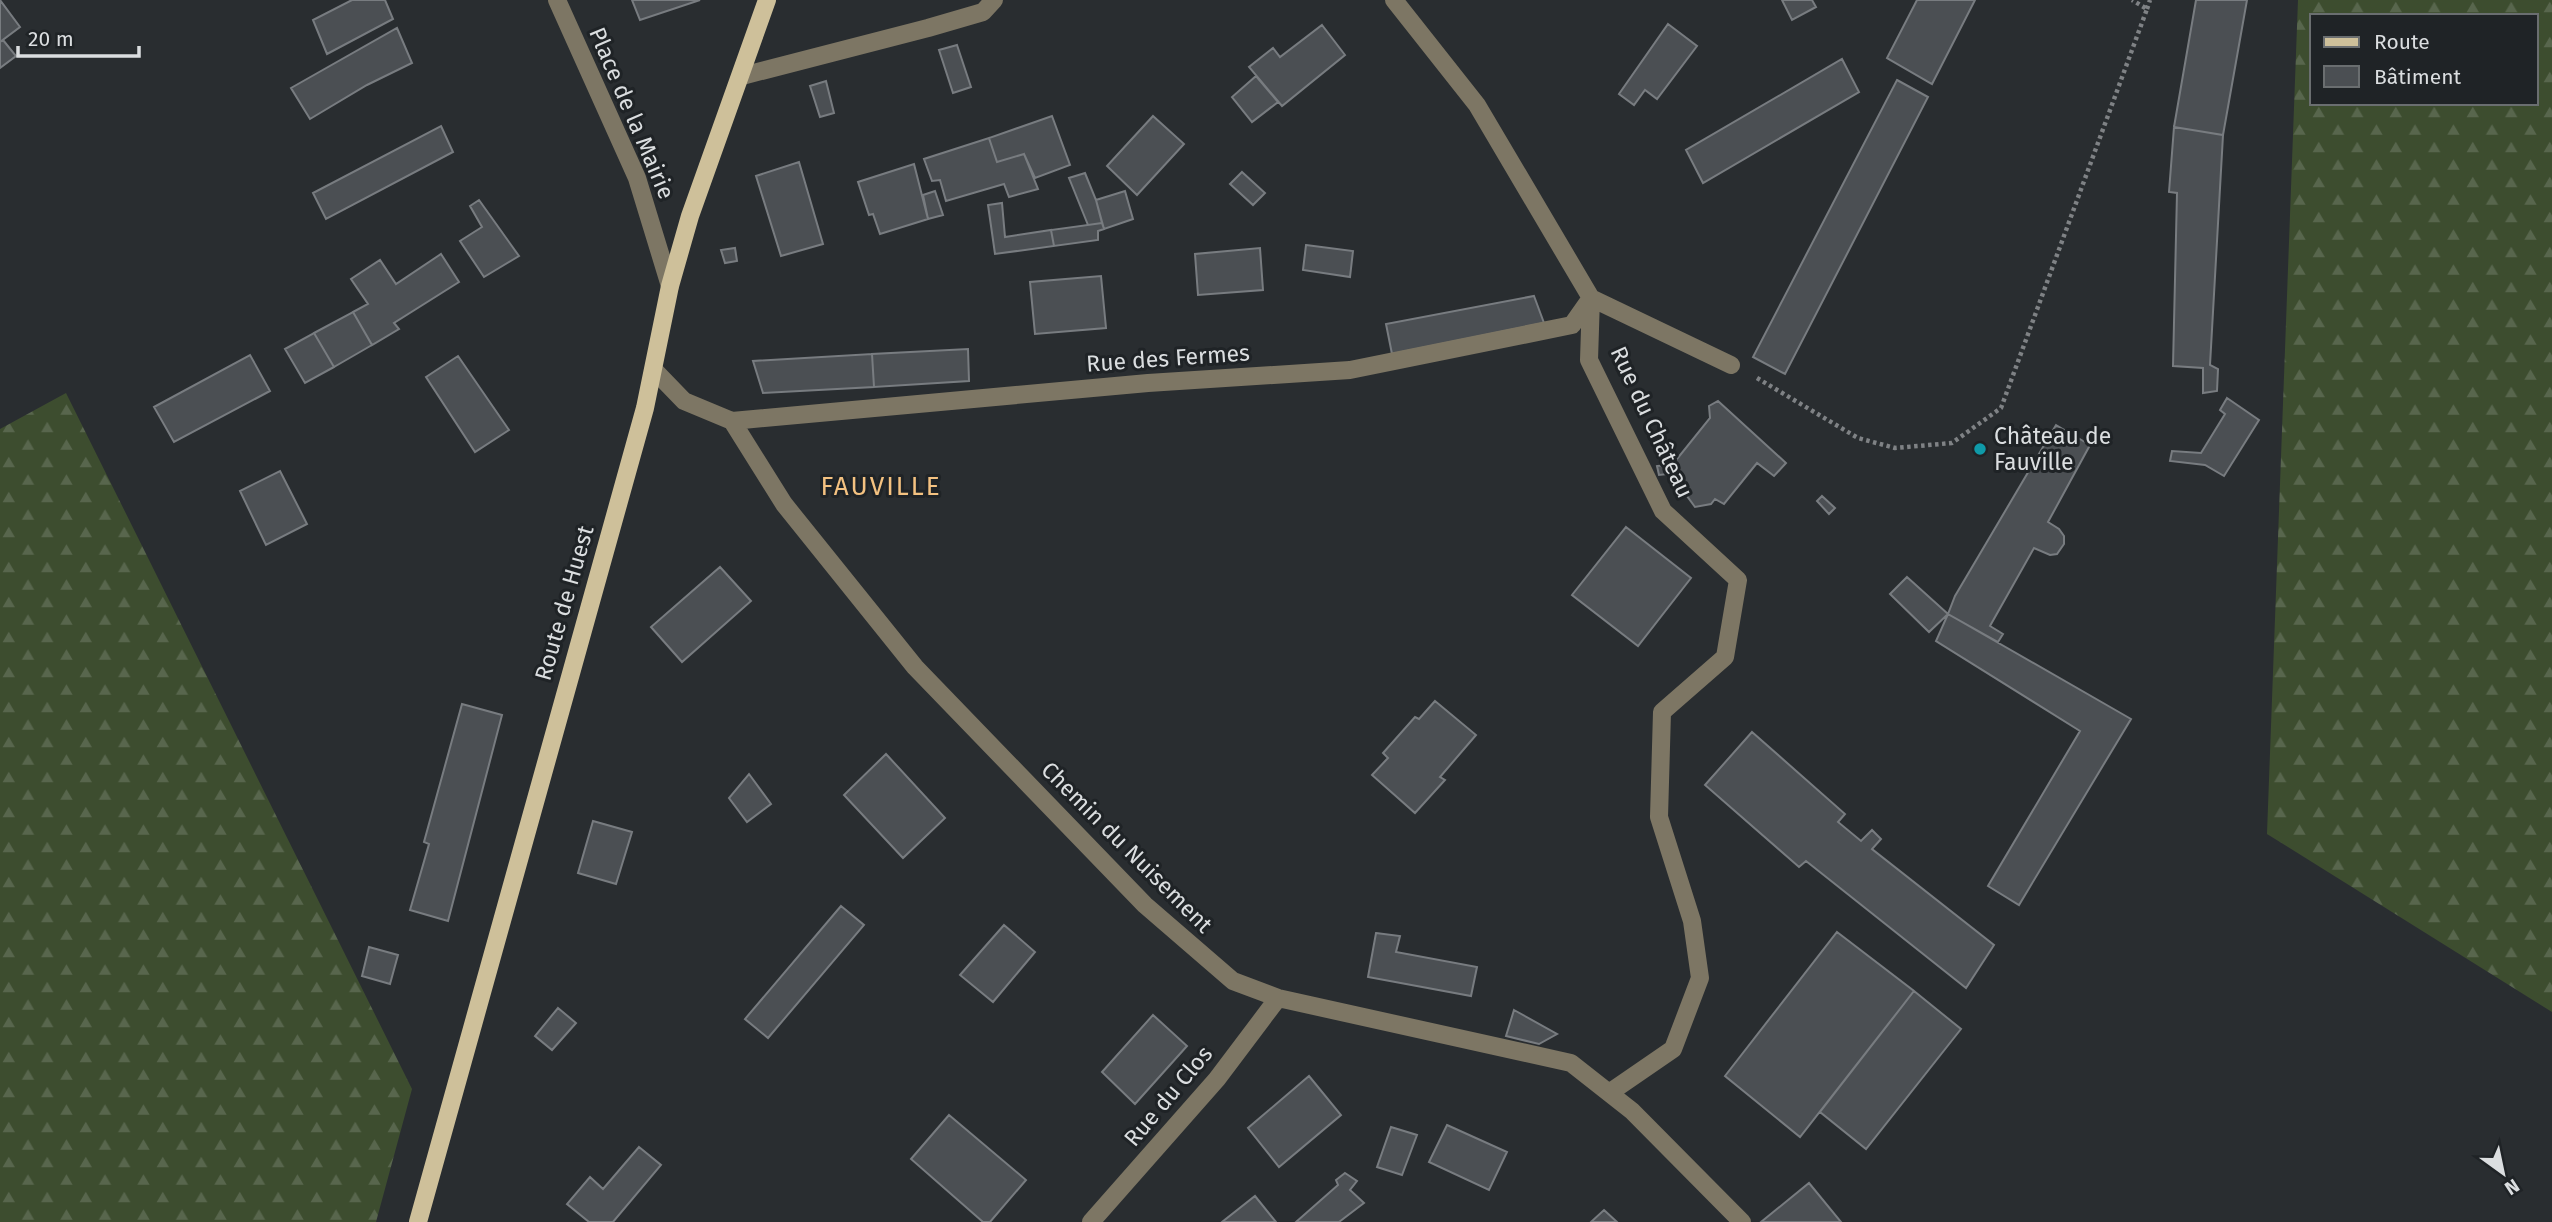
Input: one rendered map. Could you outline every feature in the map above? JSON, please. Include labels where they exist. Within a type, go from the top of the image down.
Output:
[{"type":"main road","name":"Route de Huest","points":[[418,1222],[653,370],[670,286],[690,216],[767,0]]},
{"type":"street","name":"Place de la Mairie","points":[[557,0],[637,178],[670,286]]},
{"type":"street","points":[[742,76],[928,29],[983,12],[993,0]]},
{"type":"street","points":[[1394,0],[1477,105],[1591,298]]},
{"type":"street","name":"Rue du Château","points":[[1609,1093],[1673,1049],[1700,978],[1692,921],[1659,817],[1662,712],[1725,657],[1738,580],[1664,511],[1589,360],[1591,298],[1731,365]]},
{"type":"street","name":"Rue des Fermes","points":[[732,421],[1148,383],[1350,370],[1572,325],[1591,298]]},
{"type":"street","points":[[653,370],[684,401],[732,421]]},
{"type":"street","name":"Chemin du Nuisement","points":[[732,421],[784,504],[915,667],[1145,905],[1233,981],[1278,998],[1571,1063],[1641,1120],[1742,1222]]},
{"type":"street","name":"Rue du Clos","points":[[1091,1222],[1217,1079],[1278,998]]},
{"type":"path","points":[[2132,0],[2147,9]]},
{"type":"path","points":[[1731,365],[1802,402],[1858,438],[1895,448],[1952,443],[2001,408],[2150,0]]},
{"type":"green space","points":[[2298,0],[2552,0],[2552,1012],[2267,834]]},
{"type":"green space","points":[[66,393],[412,1089],[376,1222],[0,1222],[0,429]]},
{"type":"building","points":[[0,0],[20,27],[0,42]]},
{"type":"building","points":[[352,0],[385,0],[393,19],[327,54],[313,20]]},
{"type":"building","points":[[632,0],[700,0],[640,20]]},
{"type":"building","points":[[1782,0],[1812,0],[1816,7],[1792,20]]},
{"type":"building","points":[[1917,0],[1975,0],[1932,84],[1887,58]]},
{"type":"building","points":[[2196,0],[2247,0],[2223,135],[2174,127]]},
{"type":"building","points":[[1668,24],[1697,46],[1657,99],[1645,90],[1634,105],[1619,94]]},
{"type":"building","points":[[1322,25],[1345,55],[1282,106],[1249,67],[1273,48],[1280,57]]},
{"type":"building","points":[[397,28],[412,63],[367,85],[310,119],[291,88]]},
{"type":"building","points":[[3,40],[16,56],[0,68],[0,42]]},
{"type":"building","points":[[957,45],[971,87],[953,93],[939,50]]},
{"type":"building","points":[[1842,59],[1859,92],[1703,183],[1686,150]]},
{"type":"building","points":[[1256,76],[1278,102],[1252,122],[1232,97]]},
{"type":"building","points":[[1897,80],[1928,97],[1785,374],[1753,357]]},
{"type":"building","points":[[826,81],[834,113],[820,117],[810,86]]},
{"type":"building","points":[[1052,116],[1070,165],[1035,178],[1024,154],[997,162],[989,138]]},
{"type":"building","points":[[1153,116],[1184,144],[1137,195],[1107,166]]},
{"type":"building","points":[[441,126],[453,152],[326,219],[313,193]]},
{"type":"building","points":[[2174,127],[2223,135],[2210,365],[2218,369],[2217,391],[2203,393],[2203,368],[2173,366],[2177,193],[2169,192]]},
{"type":"building","points":[[989,138],[997,162],[1024,154],[1038,189],[1009,197],[1004,184],[946,201],[940,180],[932,181],[924,159]]},
{"type":"building","points":[[799,162],[823,244],[781,256],[756,176]]},
{"type":"building","points":[[914,164],[928,219],[880,234],[873,214],[869,215],[858,182]]},
{"type":"building","points":[[1242,172],[1265,193],[1253,205],[1230,184]]},
{"type":"building","points":[[1085,173],[1102,223],[1088,225],[1069,178]]},
{"type":"building","points":[[935,191],[943,215],[928,219],[923,195]]},
{"type":"building","points":[[1125,191],[1133,219],[1104,229],[1096,200]]},
{"type":"building","points":[[479,200],[519,256],[484,277],[460,241],[482,227],[470,206]]},
{"type":"building","points":[[1002,203],[1005,237],[1051,230],[1054,246],[995,254],[988,205]]},
{"type":"building","points":[[1102,223],[1104,229],[1098,231],[1098,240],[1054,246],[1051,230]]},
{"type":"building","points":[[1306,245],[1353,251],[1350,277],[1303,270]]},
{"type":"building","points":[[735,248],[737,261],[725,263],[721,250]]},
{"type":"building","points":[[1260,248],[1263,290],[1198,295],[1195,254]]},
{"type":"building","points":[[441,254],[459,282],[394,323],[399,329],[372,345],[353,312],[368,304],[351,279],[380,260],[396,284]]},
{"type":"building","points":[[1101,276],[1106,328],[1035,334],[1030,282]]},
{"type":"building","points":[[1534,296],[1544,323],[1392,354],[1386,324]]},
{"type":"building","points":[[353,312],[372,345],[334,367],[314,333]]},
{"type":"building","points":[[314,333],[334,367],[305,383],[285,349]]},
{"type":"building","points":[[968,349],[969,381],[874,387],[872,354]]},
{"type":"building","points":[[872,354],[874,387],[763,393],[753,361]]},
{"type":"building","points":[[250,355],[270,391],[174,442],[154,407]]},
{"type":"building","points":[[458,356],[509,430],[475,452],[426,377]]},
{"type":"building","points":[[2227,398],[2259,420],[2224,476],[2205,465],[2170,461],[2172,451],[2201,453],[2225,414],[2220,410]]},
{"type":"building","points":[[1718,401],[1786,463],[1774,476],[1757,463],[1724,504],[1715,499],[1711,504],[1695,507],[1687,496],[1689,491],[1673,478],[1677,473],[1659,475],[1657,466],[1673,464],[1710,418],[1709,406]]},
{"type":"building","points":[[2056,425],[2090,445],[2048,522],[2059,529],[2064,536],[2064,544],[2057,554],[2050,555],[2034,548],[1990,626],[2003,634],[1998,642],[1948,614],[1955,596]]},
{"type":"building","points":[[280,471],[307,524],[266,545],[240,491]]},
{"type":"building","points":[[1822,496],[1835,508],[1829,514],[1817,501]]},
{"type":"building","points":[[1626,527],[1691,578],[1638,646],[1572,595]]},
{"type":"building","points":[[720,567],[751,601],[682,662],[651,627]]},
{"type":"building","points":[[1907,577],[1948,614],[1929,632],[1890,594]]},
{"type":"building","points":[[1948,614],[2131,719],[2019,905],[1988,886],[2080,731],[1936,641]]},
{"type":"building","points":[[1435,701],[1476,735],[1440,777],[1445,780],[1415,813],[1372,775],[1388,758],[1383,753],[1415,717],[1419,719]]},
{"type":"building","points":[[462,704],[502,715],[448,921],[410,910],[429,844],[424,842]]},
{"type":"building","points":[[1752,732],[1845,814],[1838,822],[1861,841],[1872,830],[1881,839],[1872,849],[1994,945],[1966,988],[1806,861],[1799,867],[1705,785]]},
{"type":"building","points":[[886,754],[945,818],[903,858],[844,795]]},
{"type":"building","points":[[749,774],[771,804],[747,822],[729,798]]},
{"type":"building","points":[[593,821],[632,832],[616,884],[578,873]]},
{"type":"building","points":[[841,906],[864,925],[768,1038],[745,1019]]},
{"type":"building","points":[[1004,925],[1035,952],[993,1002],[960,975]]},
{"type":"building","points":[[1837,932],[1914,991],[1800,1137],[1725,1076]]},
{"type":"building","points":[[1376,933],[1400,936],[1396,952],[1477,967],[1471,996],[1368,977]]},
{"type":"building","points":[[369,947],[398,955],[390,984],[362,976]]},
{"type":"building","points":[[1914,991],[1961,1029],[1866,1149],[1820,1112]]},
{"type":"building","points":[[558,1008],[576,1023],[552,1050],[535,1036]]},
{"type":"building","points":[[1514,1010],[1557,1034],[1539,1044],[1506,1036]]},
{"type":"building","points":[[1153,1015],[1187,1046],[1135,1104],[1102,1072]]},
{"type":"building","points":[[1309,1076],[1341,1115],[1279,1167],[1248,1128]]},
{"type":"building","points":[[949,1115],[1026,1180],[990,1222],[983,1222],[911,1159]]},
{"type":"building","points":[[1447,1125],[1507,1152],[1489,1190],[1429,1162]]},
{"type":"building","points":[[1391,1127],[1417,1135],[1402,1175],[1377,1167]]},
{"type":"building","points":[[639,1147],[661,1165],[613,1222],[589,1222],[567,1204],[590,1177],[603,1189]]},
{"type":"building","points":[[1345,1173],[1357,1181],[1350,1190],[1364,1203],[1339,1222],[1296,1222],[1338,1185],[1336,1180]]},
{"type":"building","points":[[1809,1183],[1841,1222],[1761,1222]]},
{"type":"building","points":[[1255,1196],[1276,1222],[1222,1222]]},
{"type":"building","points":[[1604,1210],[1617,1222],[1591,1222]]},
{"type":"place","name":"Château de Fauville","points":[[1980,449]]},
{"type":"district","name":"FAUVILLE","points":[[881,486]]}]
